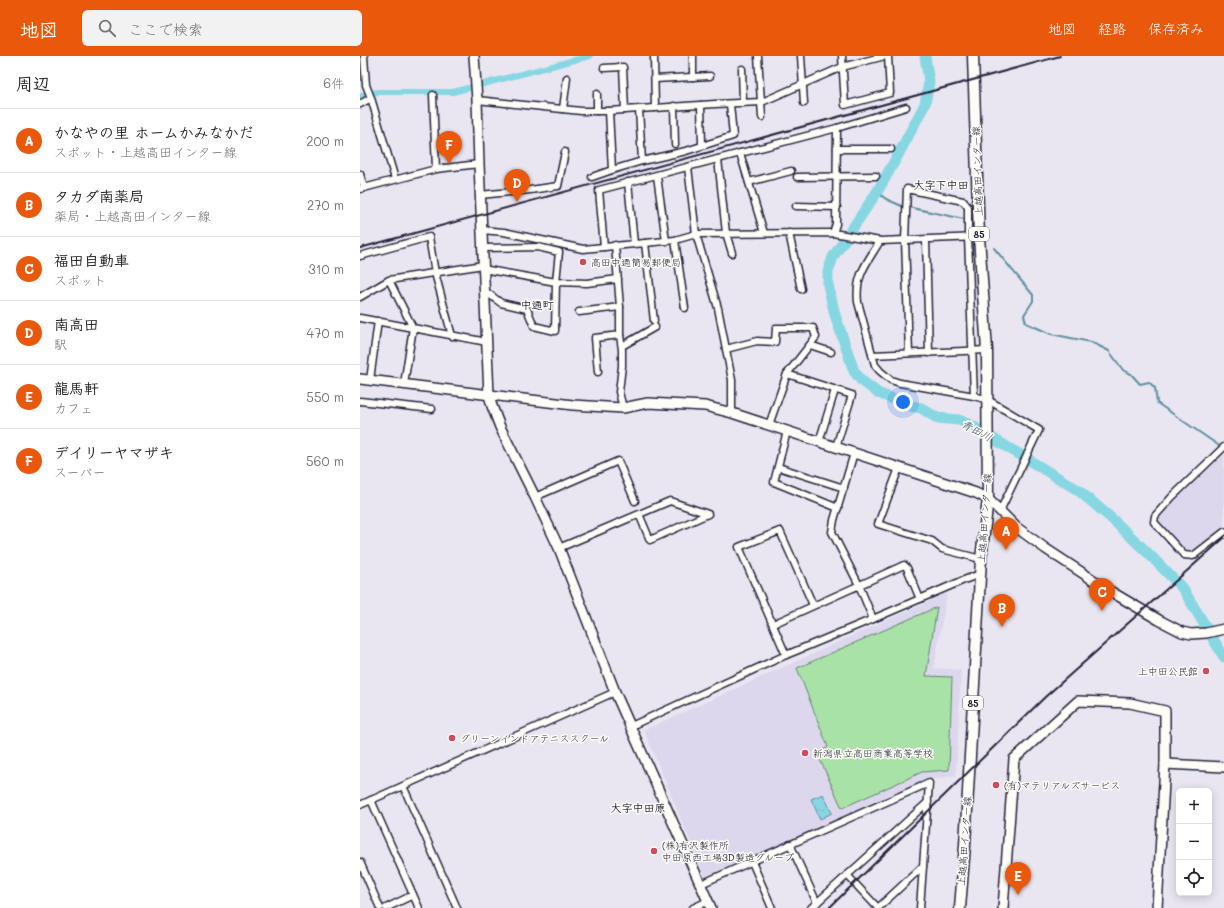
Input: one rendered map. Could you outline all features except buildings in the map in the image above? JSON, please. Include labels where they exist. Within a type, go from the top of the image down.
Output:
[{"type":"main road","name":"上越高田インター線","points":[[960,908],[965,845],[981,559],[988,499],[987,350],[979,237],[973,56]]},
{"type":"street","points":[[364,56],[366,85],[395,179]]},
{"type":"street","points":[[474,56],[489,395],[500,427],[559,548],[615,692],[709,904],[693,908]]},
{"type":"street","points":[[654,56],[655,108]]},
{"type":"street","points":[[693,56],[693,77]]},
{"type":"street","points":[[758,56],[762,117]]},
{"type":"street","points":[[801,56],[804,103]]},
{"type":"street","points":[[842,56],[845,105],[890,93],[888,56]]},
{"type":"street","points":[[477,100],[581,112],[762,102],[842,67],[885,56]]},
{"type":"street","points":[[604,68],[623,67],[625,110]]},
{"type":"street","points":[[742,69],[743,103]]},
{"type":"street","points":[[655,79],[710,76]]},
{"type":"street","points":[[562,109],[567,78]]},
{"type":"street","points":[[597,94],[597,111]]},
{"type":"street","points":[[433,95],[436,169]]},
{"type":"street","points":[[360,104],[371,98]]},
{"type":"street","points":[[592,177],[642,161],[733,136],[730,104]]},
{"type":"street","points":[[701,105],[702,145]]},
{"type":"street","points":[[674,106],[675,144]]},
{"type":"street","points":[[604,247],[598,190],[658,176],[837,128],[906,107]]},
{"type":"street","points":[[639,109],[642,161]]},
{"type":"street","points":[[609,111],[612,170]]},
{"type":"street","points":[[833,233],[836,224],[837,207],[837,128]]},
{"type":"street","points":[[837,149],[891,149]]},
{"type":"street","points":[[480,195],[558,186],[565,152]]},
{"type":"street","points":[[740,153],[764,233]]},
{"type":"street","points":[[718,159],[726,233],[732,253]]},
{"type":"street","points":[[360,174],[362,188],[436,169],[479,164]]},
{"type":"street","points":[[688,167],[696,234],[718,308],[732,380],[732,413]]},
{"type":"street","points":[[749,182],[790,171]]},
{"type":"street","points":[[658,176],[666,241]]},
{"type":"street","points":[[797,177],[876,176]]},
{"type":"street","points":[[628,182],[634,244]]},
{"type":"street","points":[[909,354],[905,240],[907,189],[963,201],[968,207],[974,396]]},
{"type":"street","points":[[796,206],[837,207]]},
{"type":"street","points":[[482,230],[504,232],[584,249],[675,240],[696,234],[726,233],[833,233],[880,241],[979,237]]},
{"type":"street","points":[[789,233],[801,289]]},
{"type":"street","points":[[360,256],[430,236],[435,273],[452,336]]},
{"type":"street","points":[[675,240],[686,308]]},
{"type":"street","points":[[926,240],[929,353]]},
{"type":"street","points":[[880,241],[861,272],[857,285],[858,302],[872,355],[880,372],[891,380],[900,383],[974,396],[988,400],[1039,430],[1000,511]]},
{"type":"street","points":[[622,346],[655,324],[645,243]]},
{"type":"street","points":[[615,246],[620,307],[620,336],[622,346],[622,366],[619,392],[623,408]]},
{"type":"street","points":[[483,248],[538,247],[559,252],[556,282],[555,331],[534,326],[527,309],[501,303],[484,291]]},
{"type":"street","points":[[360,297],[389,280],[483,267],[556,282],[587,283],[618,279]]},
{"type":"street","points":[[389,280],[413,328],[404,384]]},
{"type":"street","points":[[579,312],[620,307]]},
{"type":"street","points":[[360,318],[487,342]]},
{"type":"street","points":[[370,380],[378,322]]},
{"type":"street","points":[[726,349],[757,341],[775,342],[776,328],[813,328],[816,337],[787,374],[769,425]]},
{"type":"street","points":[[598,372],[595,338],[620,336]]},
{"type":"street","points":[[810,345],[831,352]]},
{"type":"street","points":[[872,355],[987,350]]},
{"type":"street","points":[[787,374],[852,395],[836,447]]},
{"type":"street","points":[[360,379],[573,405],[623,408],[648,403],[705,406],[732,413],[967,490],[988,499],[1020,530],[1046,549],[1110,591],[1159,620],[1186,634],[1196,635],[1222,630]]},
{"type":"street","points":[[819,442],[835,390]]},
{"type":"street","points":[[360,401],[432,409]]},
{"type":"street","points":[[787,431],[774,482],[838,508]]},
{"type":"street","points":[[1224,447],[1155,516],[1154,522],[1184,555],[1193,556],[1224,532]]},
{"type":"street","points":[[854,453],[832,532],[859,585],[873,619]]},
{"type":"street","points":[[535,497],[618,461],[635,501]]},
{"type":"street","points":[[778,467],[844,488]]},
{"type":"street","points":[[899,468],[878,524],[932,541],[942,549],[981,559]]},
{"type":"street","points":[[559,548],[639,514],[670,501],[708,514],[650,540],[639,514]]},
{"type":"street","points":[[786,655],[739,547],[780,531],[813,605]]},
{"type":"street","points":[[773,624],[904,565],[908,568],[920,599]]},
{"type":"street","points":[[630,726],[786,655],[980,574]]},
{"type":"street","points":[[360,805],[615,692]]},
{"type":"street","points":[[1003,908],[1014,759],[1078,701],[1130,703],[1165,711],[1165,764],[1157,908]]},
{"type":"street","points":[[1165,764],[1224,767]]},
{"type":"street","points":[[701,884],[929,783],[920,908]]},
{"type":"street","points":[[403,786],[457,908]]},
{"type":"street","points":[[371,800],[418,908]]},
{"type":"street","points":[[811,908],[928,802]]},
{"type":"street","points":[[790,844],[817,903]]},
{"type":"street","points":[[360,862],[380,908]]},
{"type":"street","points":[[752,862],[772,908]]},
{"type":"street","points":[[847,874],[878,908],[923,866]]},
{"type":"street","points":[[386,908],[413,895]]},
{"type":"shaded area","points":[[1224,450],[1224,529],[1192,554],[1186,554],[1156,521],[1156,517]]},
{"type":"shaded area","name":"新潟県立高田商業高等学校","points":[[947,593],[934,668],[961,670],[956,776],[927,780],[705,877],[644,730]]},
{"type":"green space","points":[[937,607],[926,676],[952,677],[949,770],[922,772],[842,808],[817,753],[828,747],[797,668]]},
{"type":"water","points":[[823,794],[832,813],[820,819],[811,799]]},
{"type":"waterway","points":[[360,97],[377,92],[453,92],[590,56]]},
{"type":"waterway","name":"青田川","points":[[925,56],[929,82],[925,104],[877,192],[833,257],[828,272],[828,285],[835,315],[854,371],[861,380],[878,393],[911,406],[921,408],[937,418],[959,420],[971,425],[1078,490],[1111,518],[1183,589],[1224,657]]},
{"type":"waterway","points":[[877,192],[886,199],[904,207]]},
{"type":"waterway","points":[[912,208],[964,219]]},
{"type":"waterway","points":[[994,248],[1033,295],[1033,301],[1024,315],[1026,323],[1051,334],[1091,342],[1109,351],[1123,370],[1131,374],[1140,384],[1149,382],[1155,388],[1157,403],[1218,445]]},
{"type":"railway","points":[[360,248],[1060,56]]},
{"type":"railway","points":[[829,908],[1045,697],[1224,538]]},
{"type":"place","name":"デイリーヤマザキ","points":[[449,164]]},
{"type":"place","name":"南高田","points":[[517,202]]},
{"type":"place","name":"高田中通簡易郵便局","points":[[583,262]]},
{"type":"place","name":"かなやの里 ホームかみなかだ","points":[[1006,550]]},
{"type":"place","name":"福田自動車","points":[[1102,611]]},
{"type":"place","name":"タカダ南薬局","points":[[1002,627]]},
{"type":"place","name":"上中田公民館","points":[[1206,671]]},
{"type":"place","name":"グリーンインドアテニススクール","points":[[452,738]]},
{"type":"place","name":"新潟県立高田商業高等学校","points":[[805,753]]},
{"type":"place","name":"(有)マテリアルズサービス","points":[[996,785]]},
{"type":"place","name":"(株)有沢製作所 中田原西工場3D製造グループ","points":[[654,851]]},
{"type":"place","name":"龍馬軒","points":[[1018,895]]},
{"type":"district","name":"大字下中田","points":[[941,184]]},
{"type":"district","name":"中通町","points":[[537,304]]},
{"type":"district","name":"大字中田原","points":[[638,807]]}]
